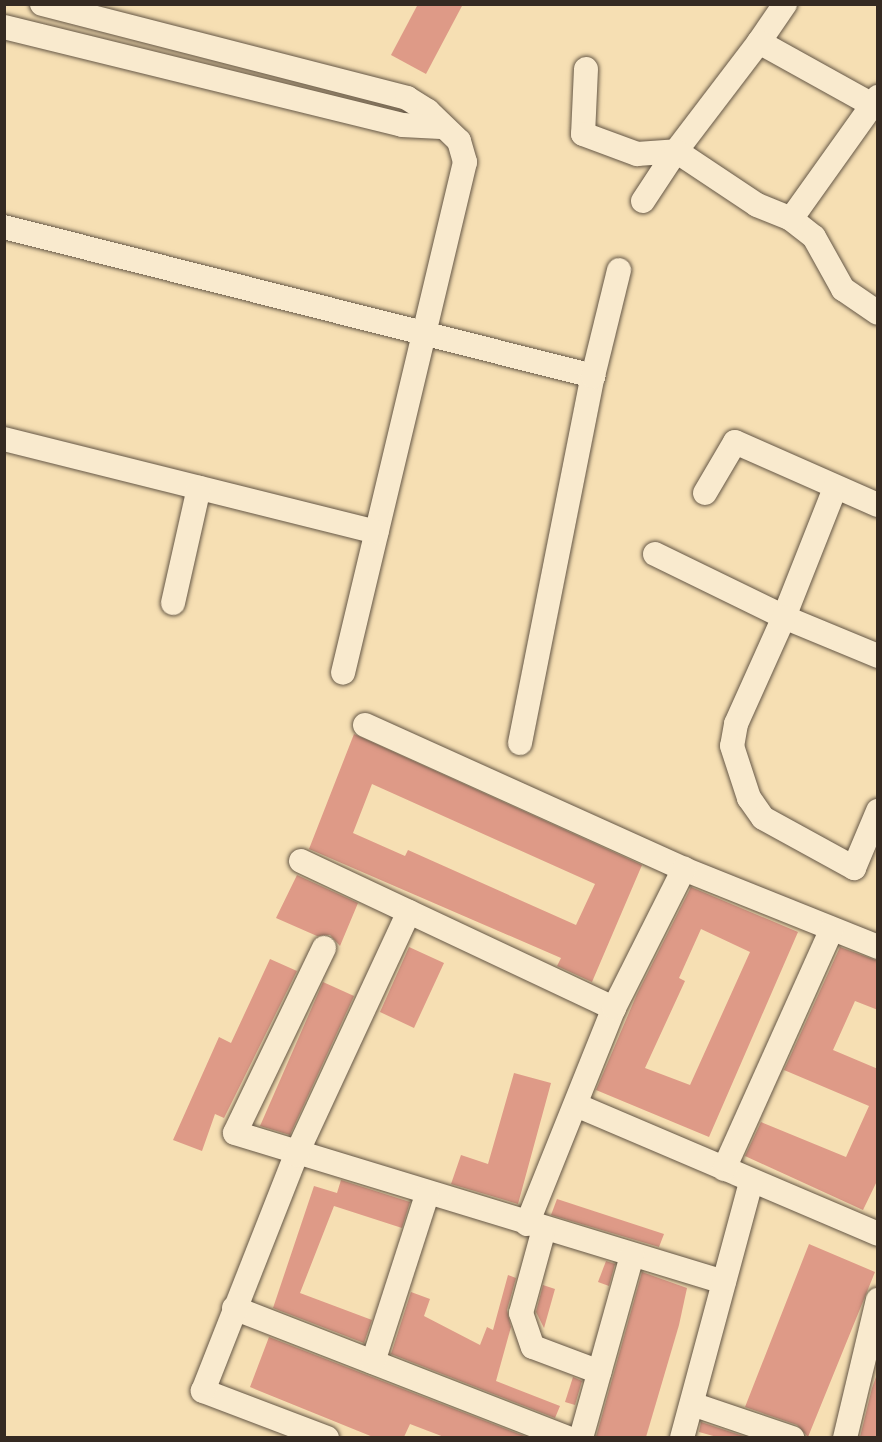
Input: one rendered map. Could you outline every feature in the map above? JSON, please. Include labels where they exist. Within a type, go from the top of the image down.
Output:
[{"type":"street","points":[[42,4],[407,98],[428,111],[441,127],[459,141],[465,162],[343,673]]},
{"type":"street","points":[[643,201],[676,151],[785,4]]},
{"type":"street","points":[[4,27],[402,125],[441,127]]},
{"type":"street","points":[[759,42],[875,103],[791,219]]},
{"type":"street","points":[[586,69],[583,134],[637,154],[676,151],[758,205],[791,219],[814,237],[843,289],[878,313]]},
{"type":"street","points":[[4,227],[592,376]]},
{"type":"street","points":[[520,743],[592,376],[619,270]]},
{"type":"street","points":[[4,439],[377,532]]},
{"type":"street","points":[[705,494],[735,442],[878,505]]},
{"type":"street","points":[[173,603],[199,488]]},
{"type":"street","points":[[835,488],[784,618],[736,724],[732,746],[749,798],[763,818],[854,868],[878,812]]},
{"type":"street","points":[[655,554],[784,618],[878,656]]},
{"type":"street","points":[[365,725],[684,869],[878,947]]},
{"type":"street","points":[[301,861],[614,1008]]},
{"type":"street","points":[[599,1372],[533,1347],[521,1313],[536,1227],[576,1105],[614,1008],[684,869]]},
{"type":"street","points":[[327,1437],[202,1391],[297,1155],[409,912]]},
{"type":"street","points":[[724,1169],[832,929]]},
{"type":"street","points":[[324,948],[236,1133],[297,1155],[427,1195],[724,1282]]},
{"type":"street","points":[[576,1105],[751,1182],[878,1234]]},
{"type":"street","points":[[682,1437],[751,1182]]},
{"type":"street","points":[[373,1362],[427,1195]]},
{"type":"street","points":[[581,1437],[632,1255]]},
{"type":"street","points":[[845,1437],[878,1300]]},
{"type":"street","points":[[234,1308],[568,1437]]},
{"type":"street","points":[[692,1404],[763,1433],[792,1437]]},
{"type":"building","points":[[418,4],[463,4],[426,74],[391,55]]},
{"type":"building","points":[[354,734],[642,865],[592,982],[557,966],[561,958],[309,849]],"holes":[[[372,784],[595,884],[576,925],[408,850],[405,856],[353,833]]]},
{"type":"building","points":[[297,875],[358,903],[340,946],[330,935],[317,936],[276,918]]},
{"type":"building","points":[[691,887],[798,932],[709,1137],[596,1090],[637,994]],"holes":[[[701,929],[750,952],[690,1085],[645,1068],[685,981],[679,978]]]},
{"type":"building","points":[[409,947],[444,963],[414,1028],[380,1012]]},
{"type":"building","points":[[840,947],[878,961],[878,1010],[855,1001],[833,1050],[878,1069],[878,1179],[863,1210],[745,1156],[761,1122],[846,1157],[869,1106],[784,1070]]},
{"type":"building","points":[[270,959],[297,971],[224,1118],[215,1114],[202,1151],[173,1140],[219,1037],[231,1043]]},
{"type":"building","points":[[323,982],[354,996],[290,1135],[260,1126]]},
{"type":"building","points":[[514,1073],[551,1083],[518,1204],[451,1184],[461,1155],[488,1164]]},
{"type":"building","points":[[341,1180],[410,1202],[402,1228],[334,1206],[300,1293],[372,1320],[364,1343],[273,1308],[314,1186],[337,1193]]},
{"type":"building","points":[[557,1199],[664,1234],[659,1247],[551,1215]]},
{"type":"building","points":[[809,1244],[875,1272],[808,1437],[797,1425],[745,1407]]},
{"type":"building","points":[[606,1261],[615,1264],[609,1286],[598,1282]]},
{"type":"building","points":[[642,1272],[687,1288],[679,1325],[646,1437],[596,1437]]},
{"type":"building","points":[[508,1275],[516,1278],[507,1310],[511,1327],[496,1381],[560,1406],[555,1418],[391,1354],[411,1292],[430,1299],[424,1316],[480,1345],[487,1327],[493,1330]]},
{"type":"building","points":[[543,1285],[555,1289],[544,1328],[536,1312]]},
{"type":"building","points":[[269,1337],[527,1437],[444,1437],[410,1424],[404,1437],[373,1437],[250,1387]]},
{"type":"building","points":[[573,1377],[582,1381],[575,1405],[565,1402]]},
{"type":"building","points":[[876,1377],[878,1437],[860,1437],[872,1388]]},
{"type":"building","points":[[701,1422],[746,1437],[717,1437],[699,1432]]}]
